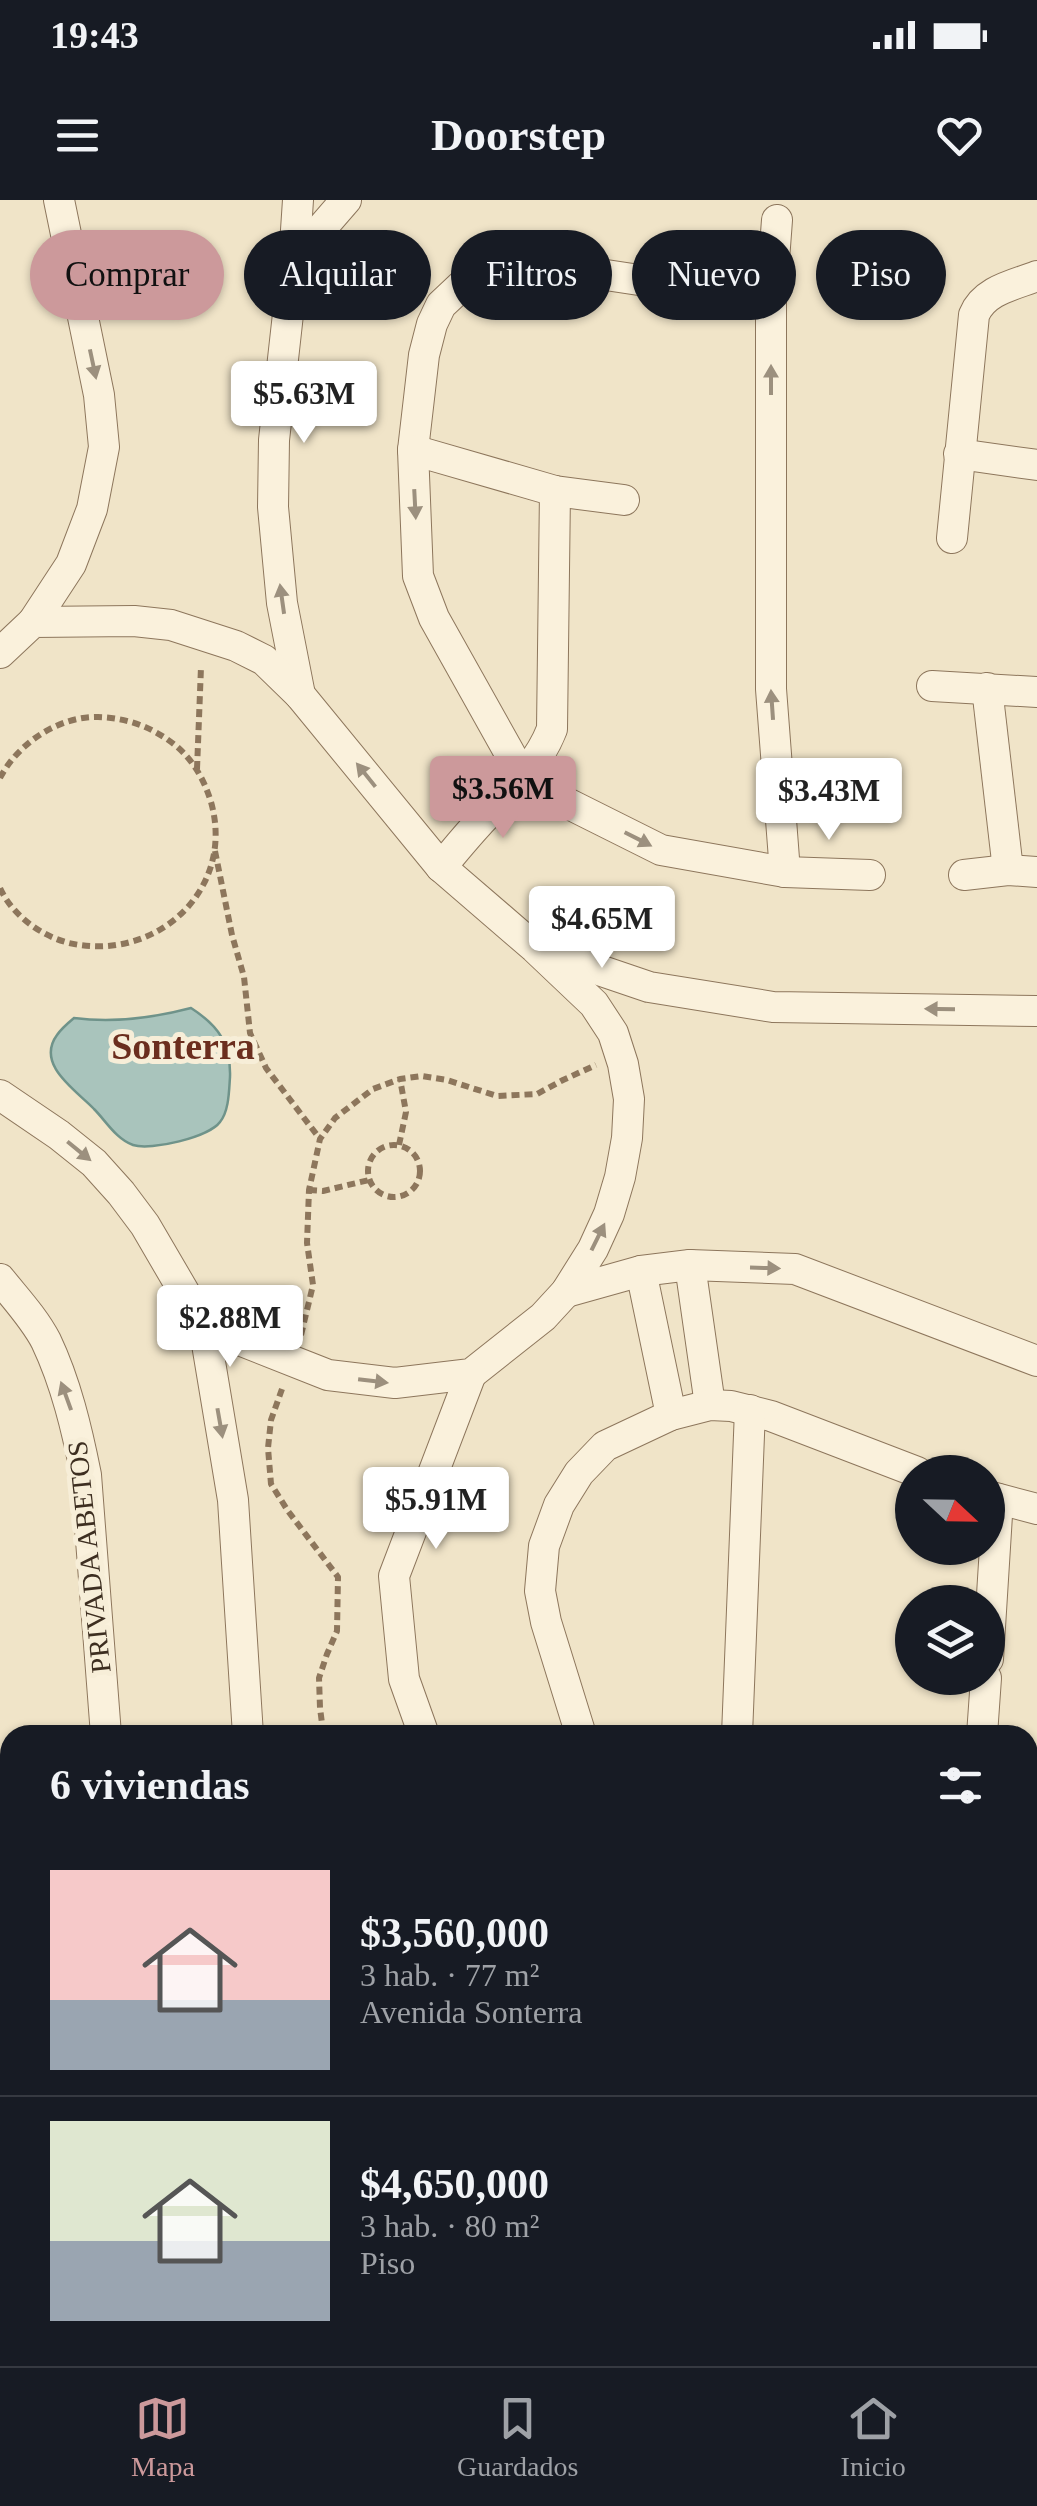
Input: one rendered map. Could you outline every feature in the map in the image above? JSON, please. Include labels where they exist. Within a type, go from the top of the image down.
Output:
[{"type":"street","points":[[0,654],[33,622],[71,564],[92,509],[104,447],[99,396],[60,200]]},
{"type":"street","points":[[296,230],[298,200]]},
{"type":"street","points":[[320,230],[346,200]]},
{"type":"street","points":[[776,230],[777,220]]},
{"type":"street","points":[[632,279],[533,264],[496,264],[474,274],[441,305],[424,355],[412,450],[418,576],[425,596],[523,777],[661,850],[785,872],[870,875]]},
{"type":"street","points":[[952,538],[977,306],[995,292],[1037,276]]},
{"type":"street","points":[[287,320],[274,440],[272,507],[282,602],[300,695]]},
{"type":"street","points":[[771,320],[771,689],[785,872]]},
{"type":"street","points":[[412,450],[555,490],[624,500]]},
{"type":"street","points":[[959,454],[1037,465]]},
{"type":"street","points":[[440,867],[523,777],[544,750],[552,729],[555,490]]},
{"type":"street","points":[[33,622],[134,620],[171,624],[264,660],[300,695],[440,867],[594,1004],[613,1032],[620,1055],[629,1099],[628,1138],[609,1214],[593,1249],[566,1292],[543,1317],[470,1374],[395,1383],[328,1376],[204,1326]]},
{"type":"street","points":[[932,686],[1037,692]]},
{"type":"street","points":[[964,876],[1023,871],[987,688]]},
{"type":"street","points":[[535,948],[649,987],[772,1007],[1037,1011]]},
{"type":"street","points":[[0,1094],[94,1163],[145,1224],[204,1326],[234,1500],[247,1725]]},
{"type":"street","points":[[566,1292],[641,1271],[690,1265],[795,1269],[1037,1361]]},
{"type":"street","points":[[690,1265],[710,1405]]},
{"type":"street","points":[[641,1271],[671,1414]]},
{"type":"street","name":"PRIVADA ABETOS","points":[[0,1278],[45,1340],[80,1441],[105,1725]]},
{"type":"street","points":[[420,1725],[404,1679],[394,1576],[470,1374]]},
{"type":"street","points":[[577,1725],[540,1591],[544,1546],[559,1505],[579,1473],[606,1446],[671,1414],[710,1405],[731,1406],[771,1416],[895,1464]]},
{"type":"street","points":[[737,1725],[750,1410]]},
{"type":"street","points":[[1005,1500],[1037,1509]]},
{"type":"street","points":[[983,1725],[985,1695]]},
{"type":"path","points":[[197,770],[200,633]]},
{"type":"path","points":[[0,778],[30,740],[60,724],[94,716],[128,719],[160,733],[186,754],[206,783],[215,816],[214,851],[244,977],[250,1033],[266,1068],[320,1139]]},
{"type":"path","points":[[0,888],[27,922],[56,940],[90,948],[124,946],[156,934],[184,913],[204,884],[214,851]]},
{"type":"path","points":[[322,1725],[320,1678],[337,1631],[338,1577],[271,1484],[268,1448],[272,1420],[313,1285],[307,1243],[309,1190],[320,1139],[334,1118],[373,1088],[400,1079],[422,1076],[447,1080],[497,1096],[537,1094],[620,1055]]},
{"type":"path","points":[[399,1145],[406,1112],[400,1079]]},
{"type":"path","points":[[399,1145],[409,1150],[420,1168],[413,1188],[394,1198],[383,1196],[369,1180],[368,1166],[374,1154],[386,1146],[399,1145]]},
{"type":"path","points":[[309,1190],[323,1191],[369,1180]]},
{"type":"water","points":[[191,1008],[216,1029],[225,1045],[230,1077],[225,1112],[214,1128],[192,1137],[153,1146],[133,1145],[116,1134],[69,1086],[55,1067],[52,1046],[74,1018],[132,1019]]},
{"type":"district","name":"Sonterra","points":[[183,1046]]}]
